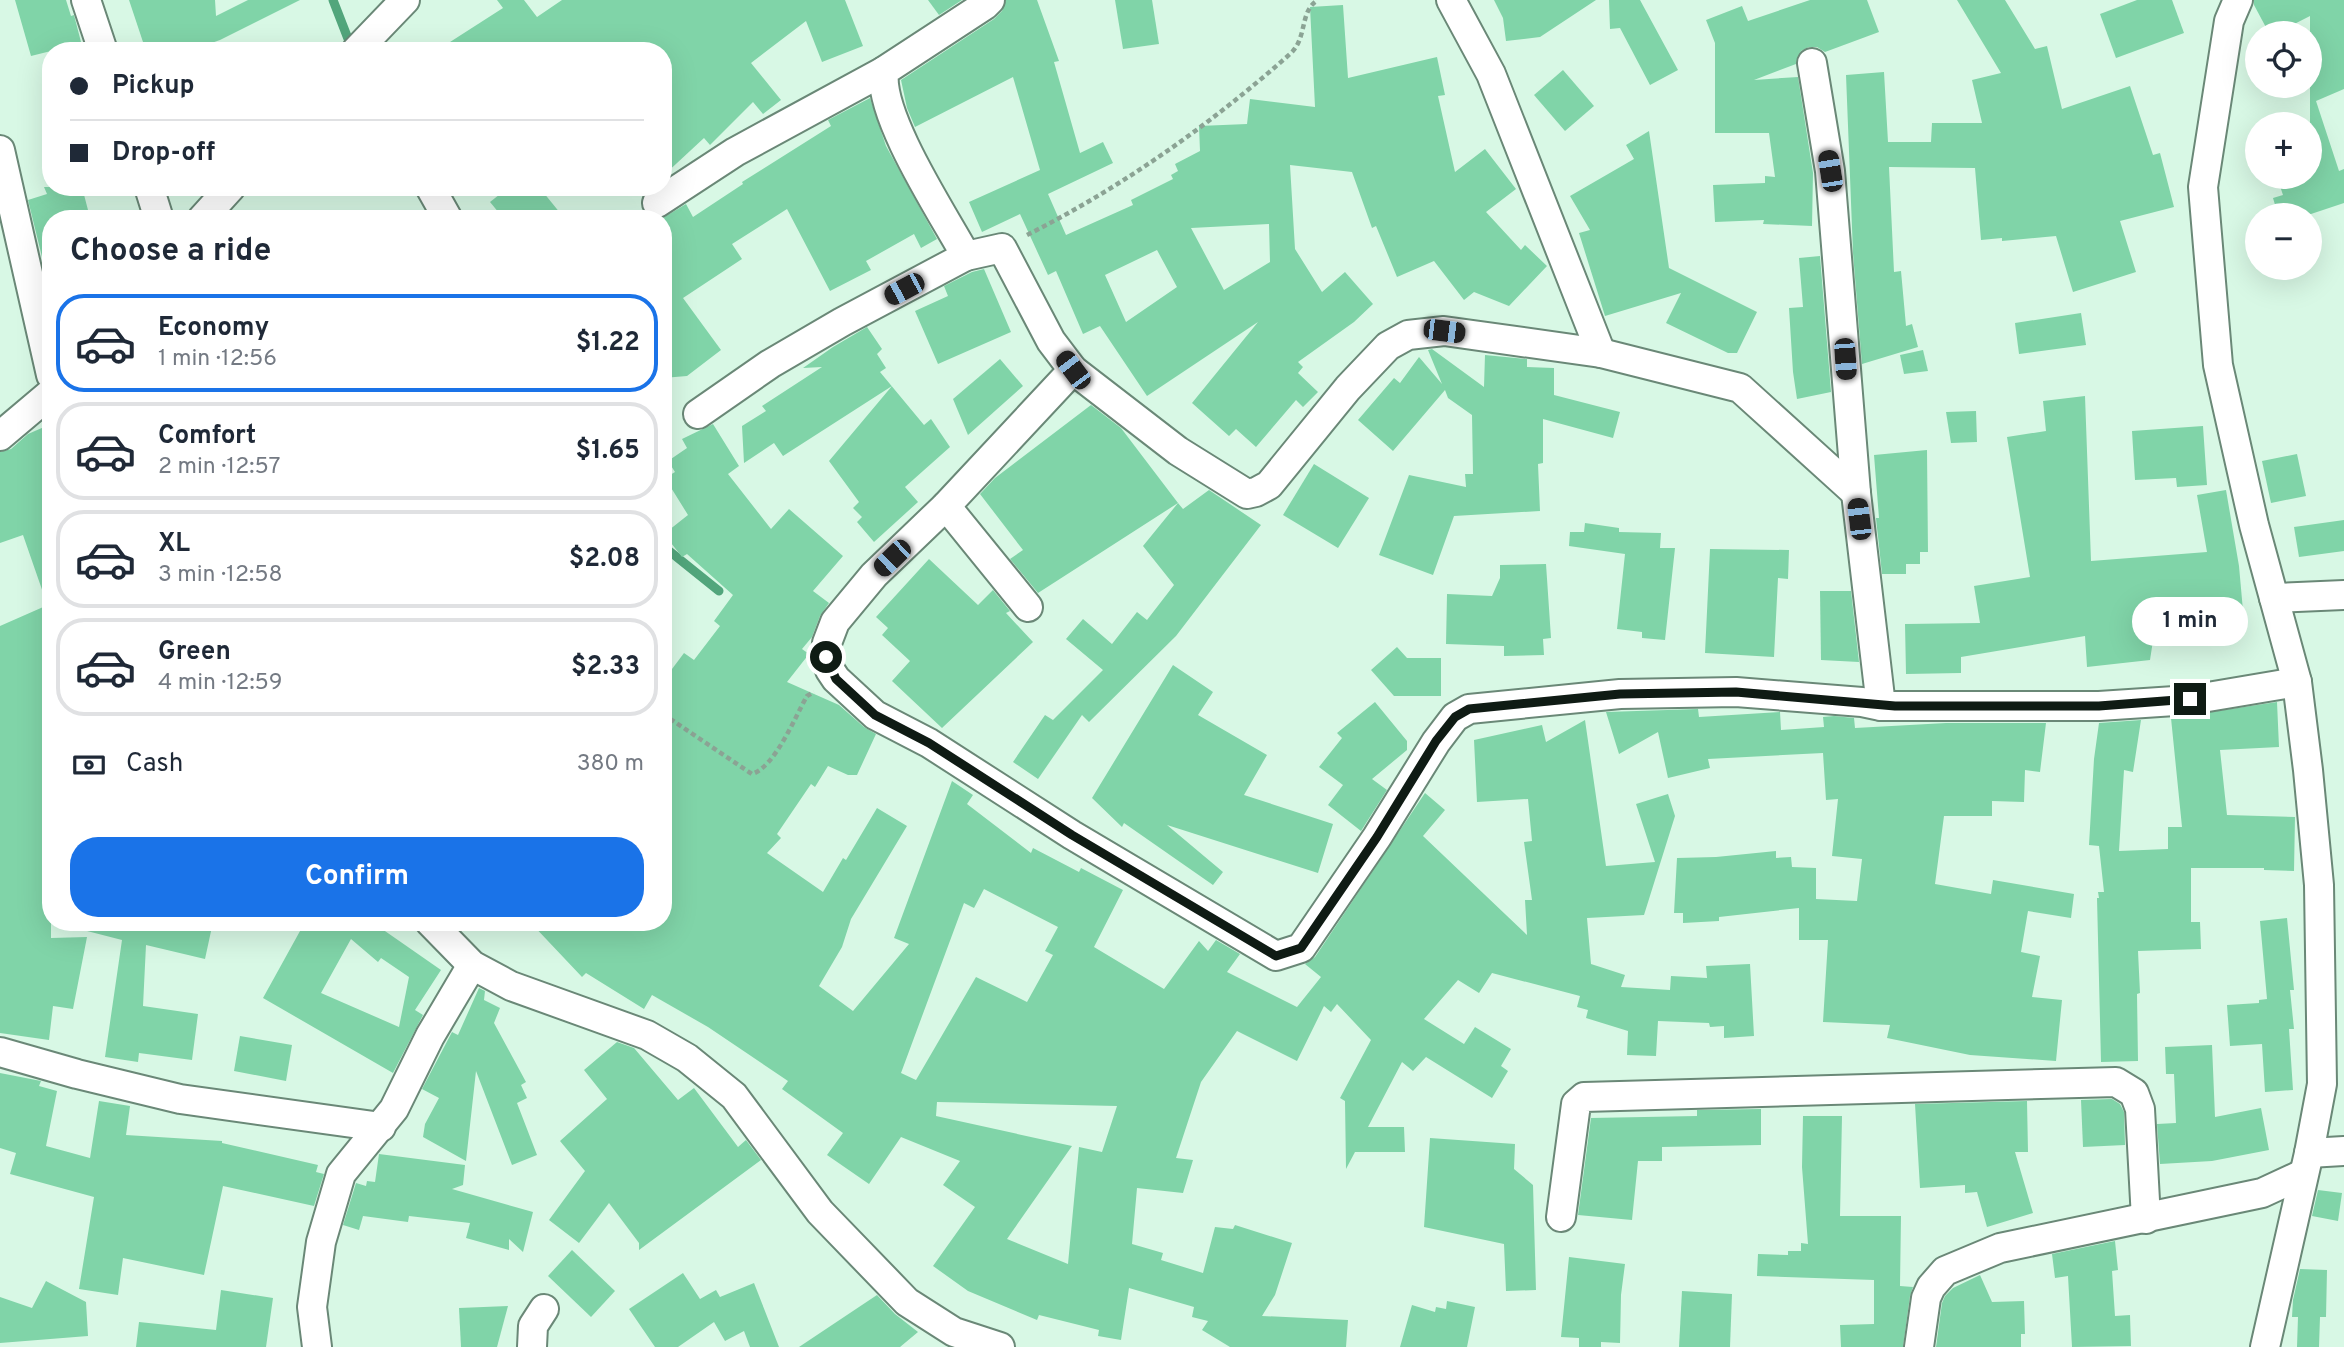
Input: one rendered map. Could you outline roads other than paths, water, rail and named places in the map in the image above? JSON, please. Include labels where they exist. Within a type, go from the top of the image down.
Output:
[{"type":"street","points":[[86,0],[100,42]]},
{"type":"street","points":[[366,42],[405,0]]},
{"type":"street","points":[[672,193],[735,152],[884,71],[990,0]]},
{"type":"street","points":[[1451,0],[1490,74],[1601,353]]},
{"type":"street","points":[[2238,0],[2230,22],[2203,187],[2218,365],[2254,526],[2297,682],[2319,886],[2322,1084],[2265,1347]]},
{"type":"street","points":[[1812,63],[1830,171],[1856,493],[1881,706]]},
{"type":"street","points":[[884,71],[883,84],[887,101],[907,149],[967,256]]},
{"type":"street","points":[[0,150],[42,335]]},
{"type":"street","points":[[210,210],[223,196]]},
{"type":"street","points":[[657,203],[668,196]]},
{"type":"street","points":[[698,414],[770,364],[842,322],[967,256],[1002,248],[1051,341],[1073,370],[1178,451],[1247,494],[1269,485],[1356,380],[1388,346],[1408,335],[1444,331],[1601,353],[1740,388],[1856,493]]},
{"type":"street","points":[[1073,370],[946,506],[874,575],[835,622],[827,643],[826,657],[836,679],[875,715],[929,743],[1072,835],[1276,956],[1301,948],[1377,837],[1436,741],[1455,717],[1469,709],[1620,694],[1736,692],[1881,706],[2099,706],[2190,699],[2297,682]]},
{"type":"street","points":[[0,436],[42,401]]},
{"type":"street","points":[[946,506],[1027,607]]},
{"type":"street","points":[[2274,598],[2344,595]]},
{"type":"street","points":[[439,931],[472,965],[511,986],[647,1035],[687,1058],[734,1096],[820,1212],[907,1302],[954,1332],[999,1347]]},
{"type":"street","points":[[317,1347],[312,1307],[321,1242],[341,1174],[394,1109],[430,1036],[472,965]]},
{"type":"street","points":[[0,1052],[180,1099],[381,1127]]},
{"type":"street","points":[[1561,1217],[1576,1104],[1584,1097],[2116,1082],[2134,1093],[2140,1109],[2146,1219]]},
{"type":"street","points":[[1920,1347],[1926,1298],[1931,1287],[1945,1271],[2000,1248],[2262,1193],[2306,1163],[2344,1151]]},
{"type":"street","points":[[532,1347],[533,1326],[544,1309]]},
{"type":"waterway","points":[[333,0],[349,42]]},
{"type":"waterway","points":[[672,553],[719,591]]}]
